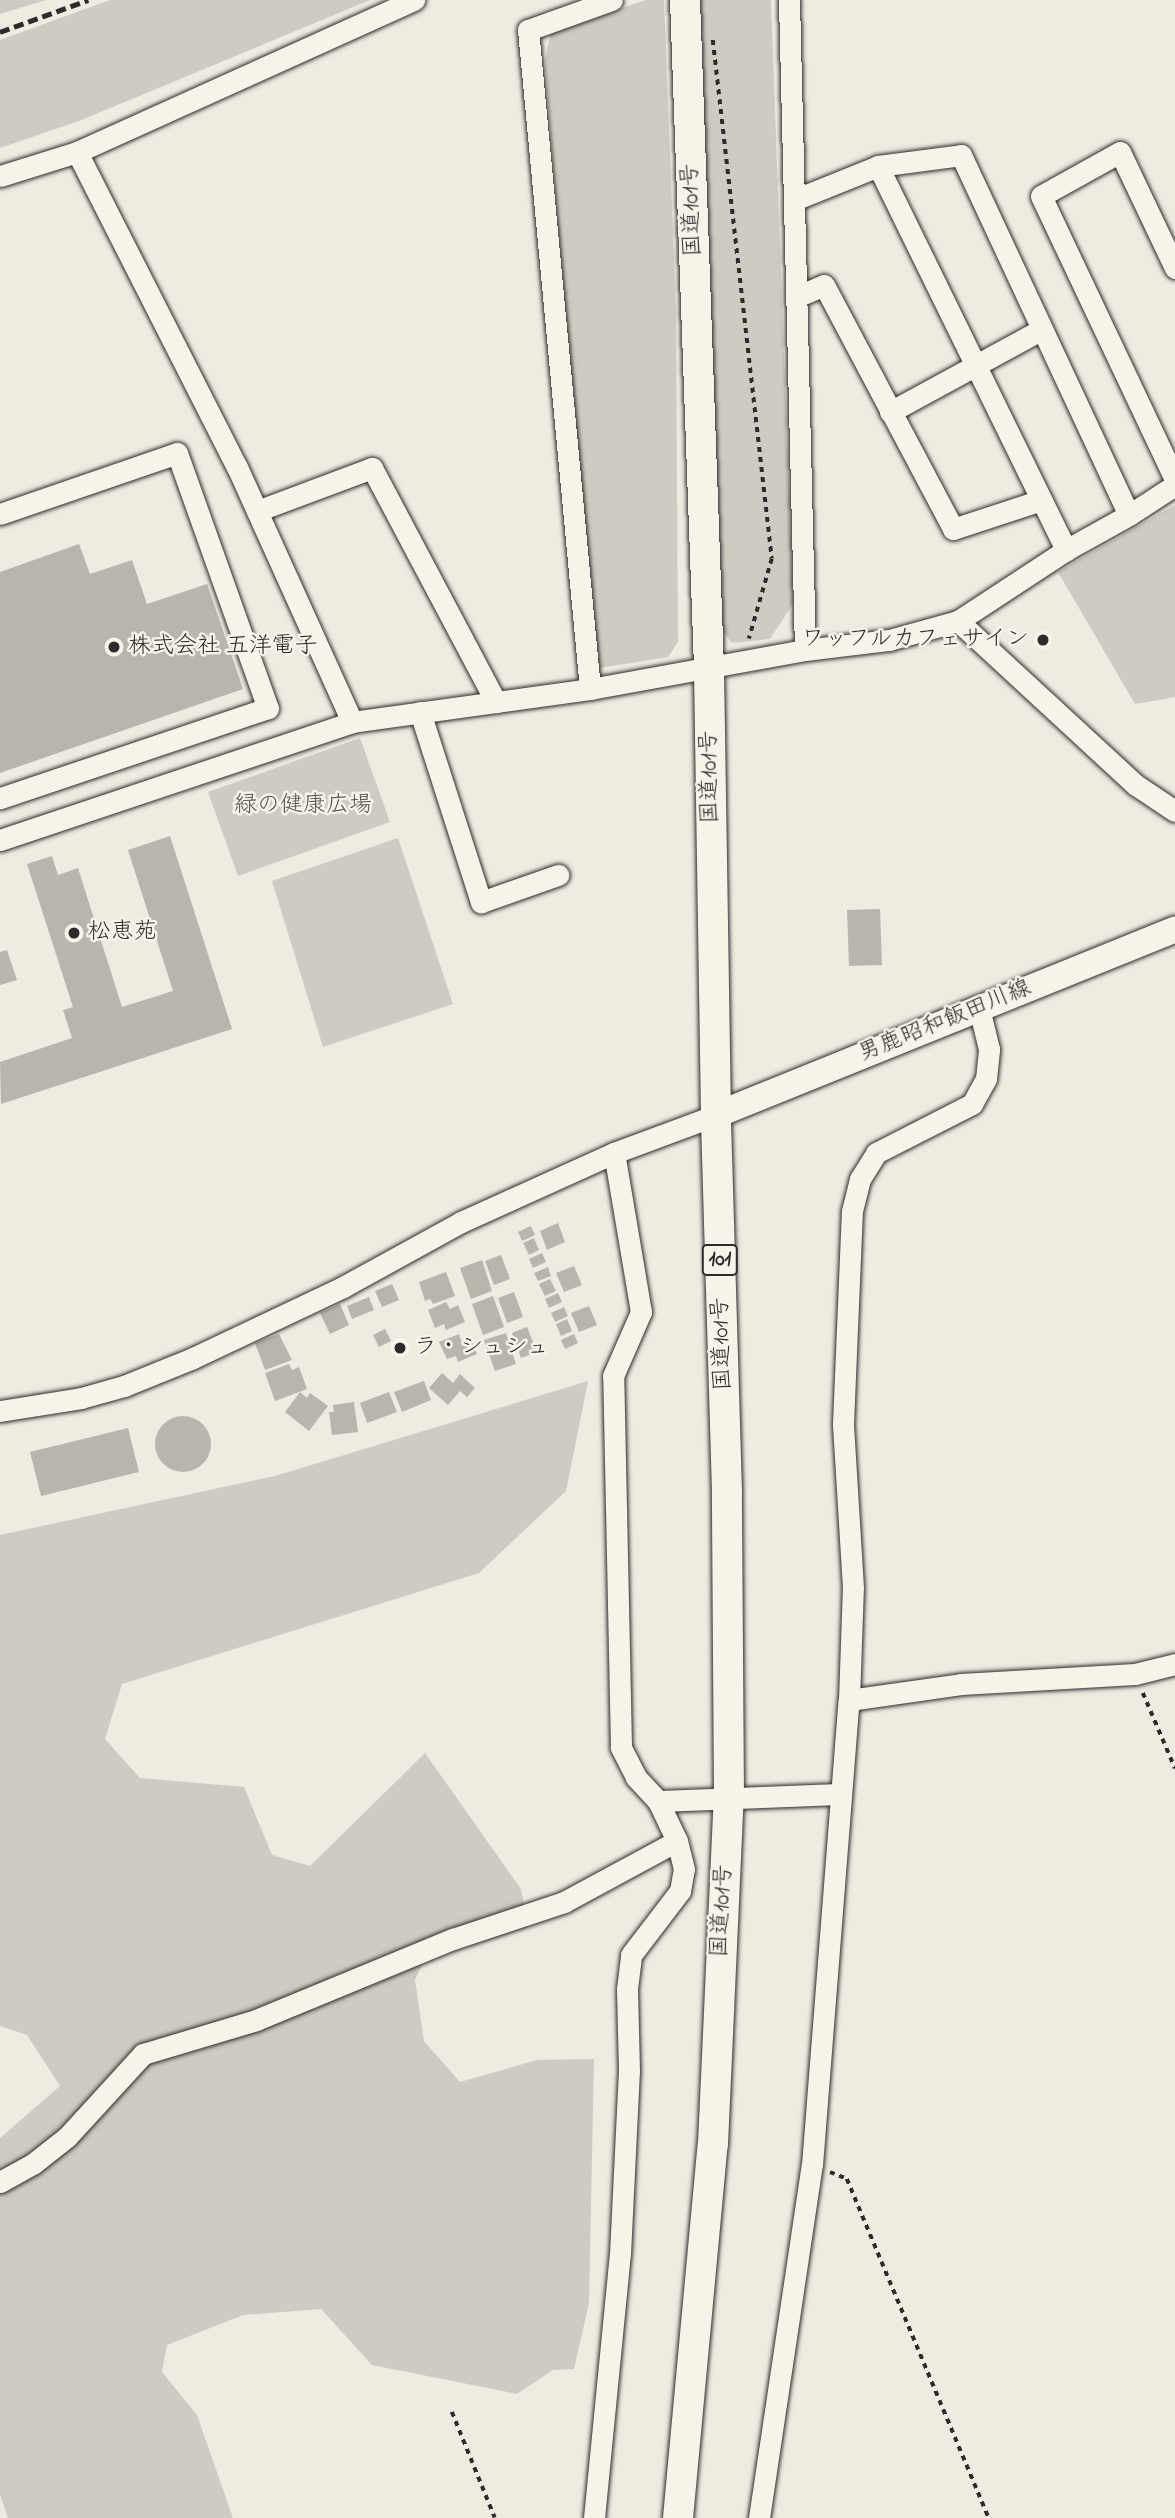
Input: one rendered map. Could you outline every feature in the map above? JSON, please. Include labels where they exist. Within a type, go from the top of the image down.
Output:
[{"type":"highway","name":"国道101号","points":[[678,2518],[713,2144],[729,1797],[727,1492],[716,1115],[709,667],[685,0]]},
{"type":"main road","name":"男鹿昭和飯田川線","points":[[716,1115],[1175,930]]},
{"type":"street","points":[[0,176],[77,152],[414,0]]},
{"type":"street","points":[[590,689],[528,30],[612,0]]},
{"type":"street","points":[[789,0],[805,650]]},
{"type":"street","points":[[77,152],[257,511],[352,722]]},
{"type":"street","points":[[0,840],[352,722],[590,689],[805,650],[889,640],[958,621],[1066,550],[1129,515],[1175,482],[1041,196],[1121,152],[1175,268]]},
{"type":"street","points":[[794,201],[878,166],[961,155],[1129,515]]},
{"type":"street","points":[[878,166],[1066,550]]},
{"type":"street","points":[[796,297],[824,285],[953,529],[1041,500]]},
{"type":"street","points":[[890,412],[974,363],[1042,329]]},
{"type":"street","points":[[0,514],[177,453],[268,708],[0,798]]},
{"type":"street","points":[[257,511],[372,468],[496,702]]},
{"type":"street","points":[[958,621],[1136,785],[1175,811]]},
{"type":"street","points":[[420,712],[481,902],[558,875]]},
{"type":"street","points":[[759,2518],[812,2165],[849,1700],[853,1588],[843,1424],[852,1211],[860,1179],[876,1153],[972,1104],[986,1079],[989,1049],[979,1008]]},
{"type":"street","points":[[0,1411],[81,1398],[124,1385],[192,1358],[343,1287],[461,1223],[614,1153],[716,1115]]},
{"type":"street","points":[[594,2518],[620,2254],[629,2071],[627,1989],[631,1955],[680,1891],[684,1869],[677,1841],[658,1801],[636,1777],[621,1747],[613,1376],[641,1312],[614,1153]]},
{"type":"street","points":[[849,1700],[961,1684],[1135,1674],[1175,1664]]},
{"type":"street","points":[[658,1801],[841,1794]]},
{"type":"street","points":[[0,2182],[34,2163],[67,2137],[144,2053],[256,2020],[453,1939],[565,1902],[677,1841]]},
{"type":"path","points":[[713,32],[772,559],[742,661]]},
{"type":"path","points":[[1135,1674],[1175,1768]]},
{"type":"path","points":[[812,2165],[847,2179],[989,2518]]},
{"type":"path","points":[[452,2412],[495,2518]]},
{"type":"green space","points":[[0,0],[46,0],[0,14]]},
{"type":"green space","points":[[110,0],[370,0],[79,121],[0,148],[0,40]]},
{"type":"green space","points":[[646,0],[664,0],[676,311],[678,642],[668,657],[594,669],[545,61],[551,31]]},
{"type":"green space","points":[[698,0],[771,0],[793,604],[770,639],[732,643],[721,629]]},
{"type":"green space","points":[[1175,505],[1175,697],[1135,704],[1058,572]]},
{"type":"green space","name":"緑の健康広場","points":[[360,738],[390,822],[238,876],[208,792]]},
{"type":"green space","points":[[398,838],[453,1004],[323,1047],[272,881]]},
{"type":"green space","points":[[588,1381],[566,1491],[479,1573],[122,1684],[105,1739],[140,1778],[244,1787],[272,1855],[310,1866],[425,1753],[521,1889],[528,1927],[424,1960],[415,1980],[424,2041],[460,2082],[537,2060],[594,2059],[589,2303],[574,2369],[553,2370],[517,2394],[372,2365],[321,2309],[243,2315],[167,2345],[162,2372],[197,2415],[233,2518],[8,2518],[0,2495],[0,2138],[60,2086],[27,2035],[0,2026],[0,1535],[275,1476]]},
{"type":"building","name":"株式会社 五洋電子","points":[[79,544],[90,574],[132,560],[147,604],[207,584],[243,689],[0,773],[0,572]]},
{"type":"building","name":"松恵苑","points":[[170,836],[232,1029],[1,1104],[0,1062],[72,1038],[63,1010],[73,1007],[27,864],[52,856],[58,875],[78,868],[122,1007],[173,991],[128,850]]},
{"type":"building","points":[[880,909],[882,965],[849,966],[847,910]]},
{"type":"building","points":[[7,950],[17,980],[0,985],[0,952]]},
{"type":"building","points":[[558,1223],[565,1242],[547,1250],[540,1231]]},
{"type":"building","points":[[531,1226],[535,1235],[522,1241],[518,1232]]},
{"type":"building","points":[[534,1238],[539,1250],[529,1255],[523,1243]]},
{"type":"building","points":[[542,1253],[546,1262],[533,1268],[529,1259]]},
{"type":"building","points":[[501,1255],[510,1279],[494,1285],[485,1261]]},
{"type":"building","points":[[482,1260],[492,1291],[471,1299],[460,1268]]},
{"type":"building","points":[[574,1266],[582,1285],[564,1292],[556,1273]]},
{"type":"building","points":[[548,1267],[551,1276],[538,1281],[534,1273]]},
{"type":"building","points":[[446,1272],[455,1296],[433,1304],[430,1299],[425,1301],[419,1282]]},
{"type":"building","points":[[550,1279],[556,1291],[545,1296],[539,1284]]},
{"type":"building","points":[[392,1284],[399,1300],[382,1307],[375,1291]]},
{"type":"building","points":[[514,1292],[523,1317],[507,1323],[498,1298]]},
{"type":"building","points":[[558,1293],[562,1302],[549,1308],[545,1299]]},
{"type":"building","points":[[493,1296],[504,1327],[483,1335],[472,1304]]},
{"type":"building","points":[[369,1297],[374,1310],[352,1319],[347,1306]]},
{"type":"building","points":[[446,1302],[450,1309],[458,1305],[465,1322],[446,1330],[444,1324],[435,1328],[428,1310]]},
{"type":"building","points":[[340,1304],[349,1325],[330,1334],[320,1313]]},
{"type":"building","points":[[589,1306],[597,1325],[579,1332],[571,1313]]},
{"type":"building","points":[[564,1307],[568,1316],[555,1322],[551,1313]]},
{"type":"building","points":[[567,1319],[572,1331],[561,1336],[556,1324]]},
{"type":"building","points":[[527,1327],[537,1352],[521,1358],[512,1333]]},
{"type":"building","points":[[385,1329],[391,1341],[379,1347],[373,1335]]},
{"type":"building","points":[[506,1333],[516,1364],[495,1371],[484,1340]]},
{"type":"building","points":[[279,1334],[292,1360],[265,1370],[255,1343]]},
{"type":"building","points":[[459,1334],[461,1341],[470,1337],[477,1354],[458,1362],[456,1356],[447,1359],[439,1342]]},
{"type":"building","points":[[574,1334],[578,1343],[565,1349],[561,1340]]},
{"type":"building","points":[[289,1364],[292,1370],[299,1367],[307,1389],[275,1401],[265,1373]]},
{"type":"building","points":[[442,1373],[453,1383],[460,1374],[475,1388],[467,1397],[460,1391],[448,1405],[429,1388]]},
{"type":"building","points":[[424,1381],[431,1400],[402,1412],[394,1392]]},
{"type":"building","points":[[300,1392],[307,1398],[310,1393],[328,1406],[309,1431],[285,1412]]},
{"type":"building","points":[[389,1392],[397,1412],[367,1423],[360,1403]]},
{"type":"building","points":[[354,1402],[358,1432],[332,1435],[329,1412],[334,1412],[333,1405]]},
{"type":"building","points":[[178,1416],[188,1416],[203,1424],[209,1433],[209,1455],[203,1464],[188,1472],[178,1472],[160,1460],[155,1449],[155,1439],[167,1421]]},
{"type":"building","points":[[128,1428],[139,1472],[41,1496],[30,1452]]},
{"type":"railway","points":[[0,32],[88,0]]},
{"type":"place","name":"ワッフルカフェサイン","points":[[1043,640]]},
{"type":"place","name":"株式会社 五洋電子","points":[[114,647]]},
{"type":"place","name":"松恵苑","points":[[74,933]]},
{"type":"place","name":"ラ・シュシュ","points":[[400,1348]]}]
